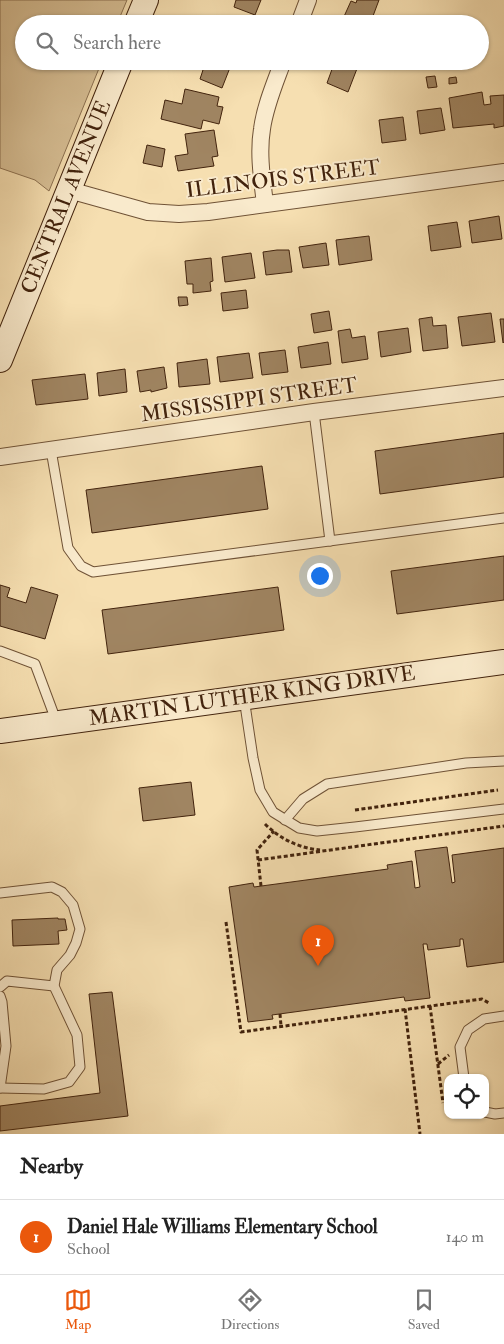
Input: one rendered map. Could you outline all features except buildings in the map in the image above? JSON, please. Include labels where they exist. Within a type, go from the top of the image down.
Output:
[{"type":"main road","points":[[140,15],[146,0]]},
{"type":"main road","name":"CENTRAL AVENUE","points":[[0,360],[117,70]]},
{"type":"main road","name":"MARTIN LUTHER KING DRIVE","points":[[0,731],[504,662]]},
{"type":"street","points":[[302,15],[308,0]]},
{"type":"street","points":[[265,204],[261,157],[262,130],[267,106],[281,70]]},
{"type":"street","name":"ILLINOIS STREET","points":[[69,190],[138,210],[158,213],[196,213],[504,172]]},
{"type":"street","name":"MISSISSIPPI STREET","points":[[0,457],[314,412],[504,388]]},
{"type":"lane","points":[[314,412],[330,541]]},
{"type":"lane","points":[[51,450],[68,548],[81,566],[93,572],[504,518]]},
{"type":"lane","points":[[0,651],[35,664],[57,723]]},
{"type":"lane","points":[[244,698],[260,790],[273,812],[299,828],[317,831],[504,809]]},
{"type":"lane","points":[[285,820],[303,799],[327,784],[466,763],[504,761]]},
{"type":"lane","points":[[0,893],[52,887],[62,892],[72,905],[80,929],[70,955],[57,970],[54,986],[77,1035],[80,1067],[69,1082],[44,1089],[0,1088],[6,1046],[0,996]]},
{"type":"lane","points":[[0,987],[7,982],[54,986]]},
{"type":"lane","points":[[463,1074],[460,1047],[468,1030],[484,1019],[504,1018]]},
{"type":"lane","points":[[489,1113],[495,1114],[504,1112]]},
{"type":"path","points":[[355,810],[424,802],[498,790]]},
{"type":"path","points":[[258,860],[504,826]]},
{"type":"path","points":[[261,886],[257,850],[274,831]]},
{"type":"path","points":[[428,832],[429,836]]},
{"type":"path","points":[[226,922],[241,1032],[482,999],[489,1003]]},
{"type":"path","points":[[430,1006],[443,1103]]},
{"type":"path","points":[[405,1009],[420,1134]]},
{"type":"path","points":[[280,1014],[281,1026]]},
{"type":"shaded area","points":[[0,0],[127,0],[121,15],[15,15],[15,70],[98,70],[49,191],[35,180],[0,168]]},
{"type":"place","name":"Daniel Hale Williams Elementary School","points":[[318,966]]}]
